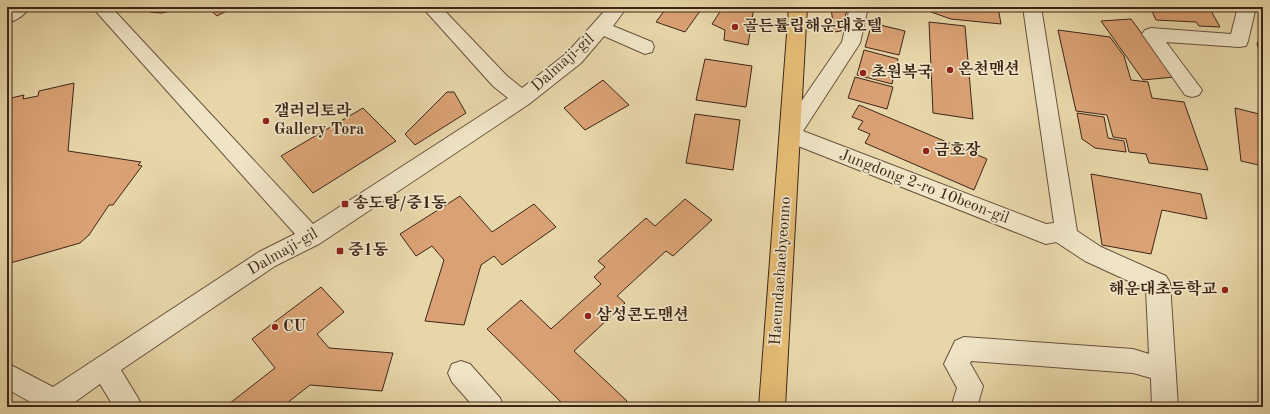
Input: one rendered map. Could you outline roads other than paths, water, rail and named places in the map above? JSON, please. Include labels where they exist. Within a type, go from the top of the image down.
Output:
[{"type":"main road","name":"Haeundaehaebyeonno","points":[[772,407],[798,7]]},
{"type":"street","points":[[7,17],[21,7]]},
{"type":"street","points":[[102,7],[311,237]]},
{"type":"street","name":"Dalmaji-gil","points":[[431,7],[500,81],[522,99]]},
{"type":"street","name":"Dalmaji-gil","points":[[50,404],[267,259],[311,237],[522,99],[574,58],[618,7]]},
{"type":"street","points":[[790,134],[851,43],[859,7]]},
{"type":"street","points":[[1032,7],[1066,230],[1058,231]]},
{"type":"street","points":[[1192,90],[1151,34],[1239,41],[1247,7]]},
{"type":"street","points":[[601,28],[645,47]]},
{"type":"street","name":"Jungdong 2-ro 10beon-gil","points":[[790,134],[1046,234],[1058,231]]},
{"type":"street","points":[[1058,231],[1093,254],[1158,283],[1165,407]]},
{"type":"street","points":[[964,407],[970,386],[957,364],[964,348],[1133,361],[1164,370]]},
{"type":"street","points":[[104,367],[129,407]]},
{"type":"street","points":[[461,373],[491,407]]},
{"type":"street","points":[[7,375],[50,404]]},
{"type":"place","name":"골든튤립해운대호텔","points":[[735,27]]},
{"type":"place","name":"온천맨션","points":[[950,70]]},
{"type":"place","name":"초원복국","points":[[863,73]]},
{"type":"place","name":"갤러리토라 Gallery Tora","points":[[266,121]]},
{"type":"place","name":"금호장","points":[[926,151]]},
{"type":"place","name":"송도탕/중1동","points":[[345,204]]},
{"type":"place","name":"중1동","points":[[340,251]]},
{"type":"place","name":"해운대초등학교","points":[[1225,290]]},
{"type":"place","name":"삼성콘도맨션","points":[[588,316]]},
{"type":"place","name":"CU","points":[[275,327]]}]
